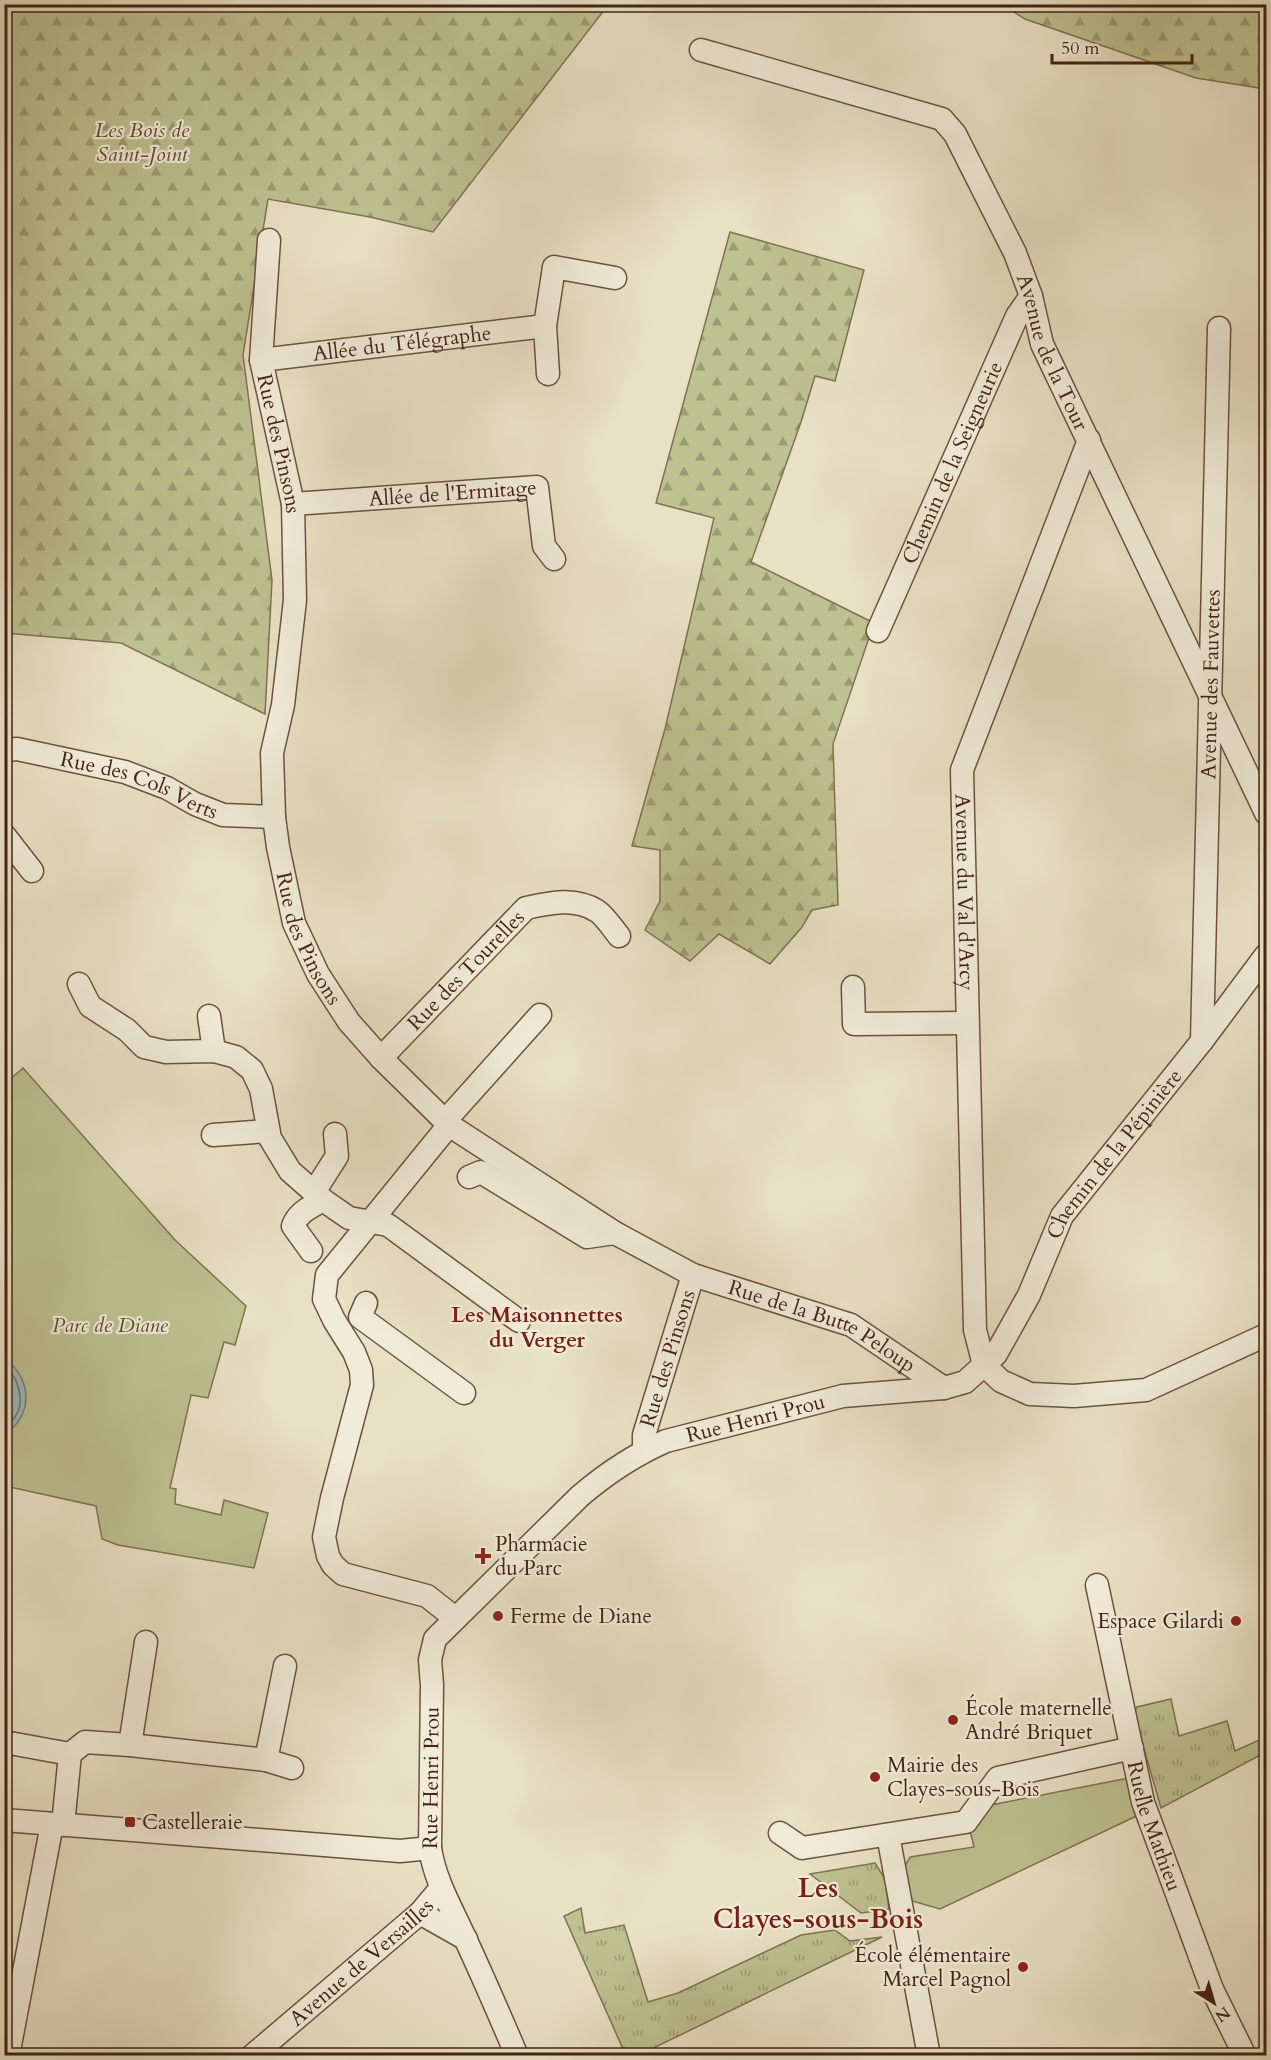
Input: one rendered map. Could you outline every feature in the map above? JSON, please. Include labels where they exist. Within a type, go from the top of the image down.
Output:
[{"type":"street","name":"Avenue de la Tour","points":[[701,50],[942,119],[955,134],[1015,253],[1031,296],[1042,344],[1266,813]]},
{"type":"street","name":"Rue des Pinsons","points":[[269,240],[261,360],[293,504],[295,600],[283,705],[272,753],[274,817],[294,922],[318,974],[349,1022],[381,1058],[447,1123],[615,1233],[693,1275],[644,1435],[644,1451]]},
{"type":"street","points":[[548,374],[545,326],[554,267],[615,278]]},
{"type":"street","name":"Chemin de la Seigneurie","points":[[878,631],[1017,316],[1031,296]]},
{"type":"street","name":"Allée du Télégraphe","points":[[261,360],[545,326]]},
{"type":"street","name":"Avenue des Fauvettes","points":[[1202,1041],[1219,328]]},
{"type":"street","name":"Avenue du Val d'Arcy","points":[[984,1365],[975,1330],[962,770],[1089,440]]},
{"type":"street","name":"Allée de l'Ermitage","points":[[293,504],[537,487],[544,546],[554,559]]},
{"type":"street","name":"Rue des Cols Verts","points":[[4,750],[17,749],[125,772],[167,788],[195,804],[223,815],[274,817]]},
{"type":"street","points":[[4,835],[32,871]]},
{"type":"street","name":"Rue des Tourelles","points":[[381,1058],[526,908],[551,902],[578,903],[598,911],[619,936]]},
{"type":"street","name":"Chemin de la Pépinière","points":[[984,1365],[996,1354],[1029,1295],[1062,1216],[1202,1041],[1266,955]]},
{"type":"street","points":[[79,984],[90,1006],[127,1030],[144,1047],[166,1052],[214,1051],[236,1057],[252,1070],[261,1089],[270,1138],[290,1171],[349,1218],[388,1225],[519,1321]]},
{"type":"street","points":[[852,987],[854,1024],[967,1023]]},
{"type":"street","points":[[455,1618],[427,1596],[343,1574],[333,1565],[325,1546],[324,1537],[332,1498],[362,1385],[361,1370],[354,1352],[324,1299],[327,1275],[447,1123],[540,1015]]},
{"type":"street","points":[[209,1016],[214,1051]]},
{"type":"street","points":[[213,1135],[268,1131]]},
{"type":"street","points":[[311,1251],[293,1226],[296,1218],[319,1196],[337,1156],[335,1134]]},
{"type":"street","points":[[469,1177],[482,1172],[587,1237],[615,1233]]},
{"type":"street","name":"Rue de la Butte Peloup","points":[[693,1275],[851,1325],[944,1388]]},
{"type":"street","points":[[366,1303],[360,1317],[464,1393]]},
{"type":"street","points":[[984,1365],[1001,1381],[1030,1394],[1074,1396],[1146,1390],[1266,1335]]},
{"type":"street","name":"Rue Henri Prou","points":[[517,2055],[441,1888],[430,1848],[432,1685],[430,1660],[435,1639],[580,1496],[604,1475],[644,1451],[666,1441],[843,1396],[944,1388],[965,1382],[984,1365]]},
{"type":"street","name":"Ruelle Mathieu","points":[[1097,1585],[1143,1802],[1212,1989],[1245,2055]]},
{"type":"street","points":[[130,1745],[146,1642]]},
{"type":"street","points":[[266,1760],[285,1666]]},
{"type":"street","points":[[4,1742],[70,1754]]},
{"type":"street","points":[[8,2055],[58,1825],[70,1754],[85,1742],[266,1760],[292,1768]]},
{"type":"street","points":[[780,1833],[802,1848],[966,1822],[998,1778],[1132,1748]]},
{"type":"street","points":[[4,1820],[394,1851],[430,1848]]},
{"type":"street","points":[[888,1835],[929,2055]]},
{"type":"street","name":"Avenue de Versailles","points":[[252,2055],[420,1913],[441,1888]]},
{"type":"street","points":[[420,1913],[466,1939]]},
{"type":"green space","name":"Les Bois de Saint-Joint","points":[[4,5],[608,5],[433,232],[370,217],[268,199],[243,355],[272,580],[265,714],[121,643],[5,633]]},
{"type":"green space","points":[[1003,5],[1266,5],[1266,89],[1196,78],[1025,19]]},
{"type":"green space","points":[[730,232],[864,270],[835,381],[815,376],[751,562],[874,623],[833,744],[838,905],[812,910],[802,927],[770,964],[719,934],[690,961],[645,930],[660,901],[660,850],[632,846],[665,729],[714,518],[656,503]]},
{"type":"green space","name":"Parc de Diane","points":[[23,1068],[175,1240],[246,1306],[235,1345],[224,1342],[208,1398],[191,1395],[170,1488],[176,1489],[175,1504],[221,1515],[224,1500],[268,1513],[254,1568],[118,1545],[102,1539],[96,1506],[5,1486],[4,1074],[9,1080]]},
{"type":"green space","points":[[1171,1699],[1179,1736],[1227,1721],[1235,1751],[1266,1737],[1266,1752],[1161,1808],[1134,1714],[1137,1707]]},
{"type":"green space","points":[[1134,1777],[1145,1812],[940,1909],[912,1901],[904,1868],[910,1857],[974,1847],[970,1831],[991,1805]]},
{"type":"green space","points":[[875,1863],[885,1879],[889,1909],[861,1913],[810,1874]]},
{"type":"green space","points":[[581,1908],[585,1933],[624,1925],[648,2002],[678,1993],[801,1935],[835,1930],[850,1941],[882,1937],[639,2055],[611,2055],[623,2049],[564,1916]]},
{"type":"water","points":[[4,1358],[20,1376],[26,1396],[21,1417],[5,1434]]},
{"type":"place","name":"Pharmacie du Parc","points":[[483,1556]]},
{"type":"place","name":"Ferme de Diane","points":[[498,1616]]},
{"type":"place","name":"Espace Gilardi","points":[[1236,1621]]},
{"type":"place","name":"École maternelle André Briquet","points":[[953,1720]]},
{"type":"place","name":"Mairie des Clayes-sous-Bois","points":[[875,1777]]},
{"type":"place","name":"Castelleraie","points":[[130,1822]]},
{"type":"place","name":"École élémentaire Marcel Pagnol","points":[[1023,1967]]},
{"type":"district","name":"Les Maisonnettes du Verger","points":[[537,1326]]},
{"type":"district","name":"Les Clayes-sous-Bois","points":[[818,1904]]}]
